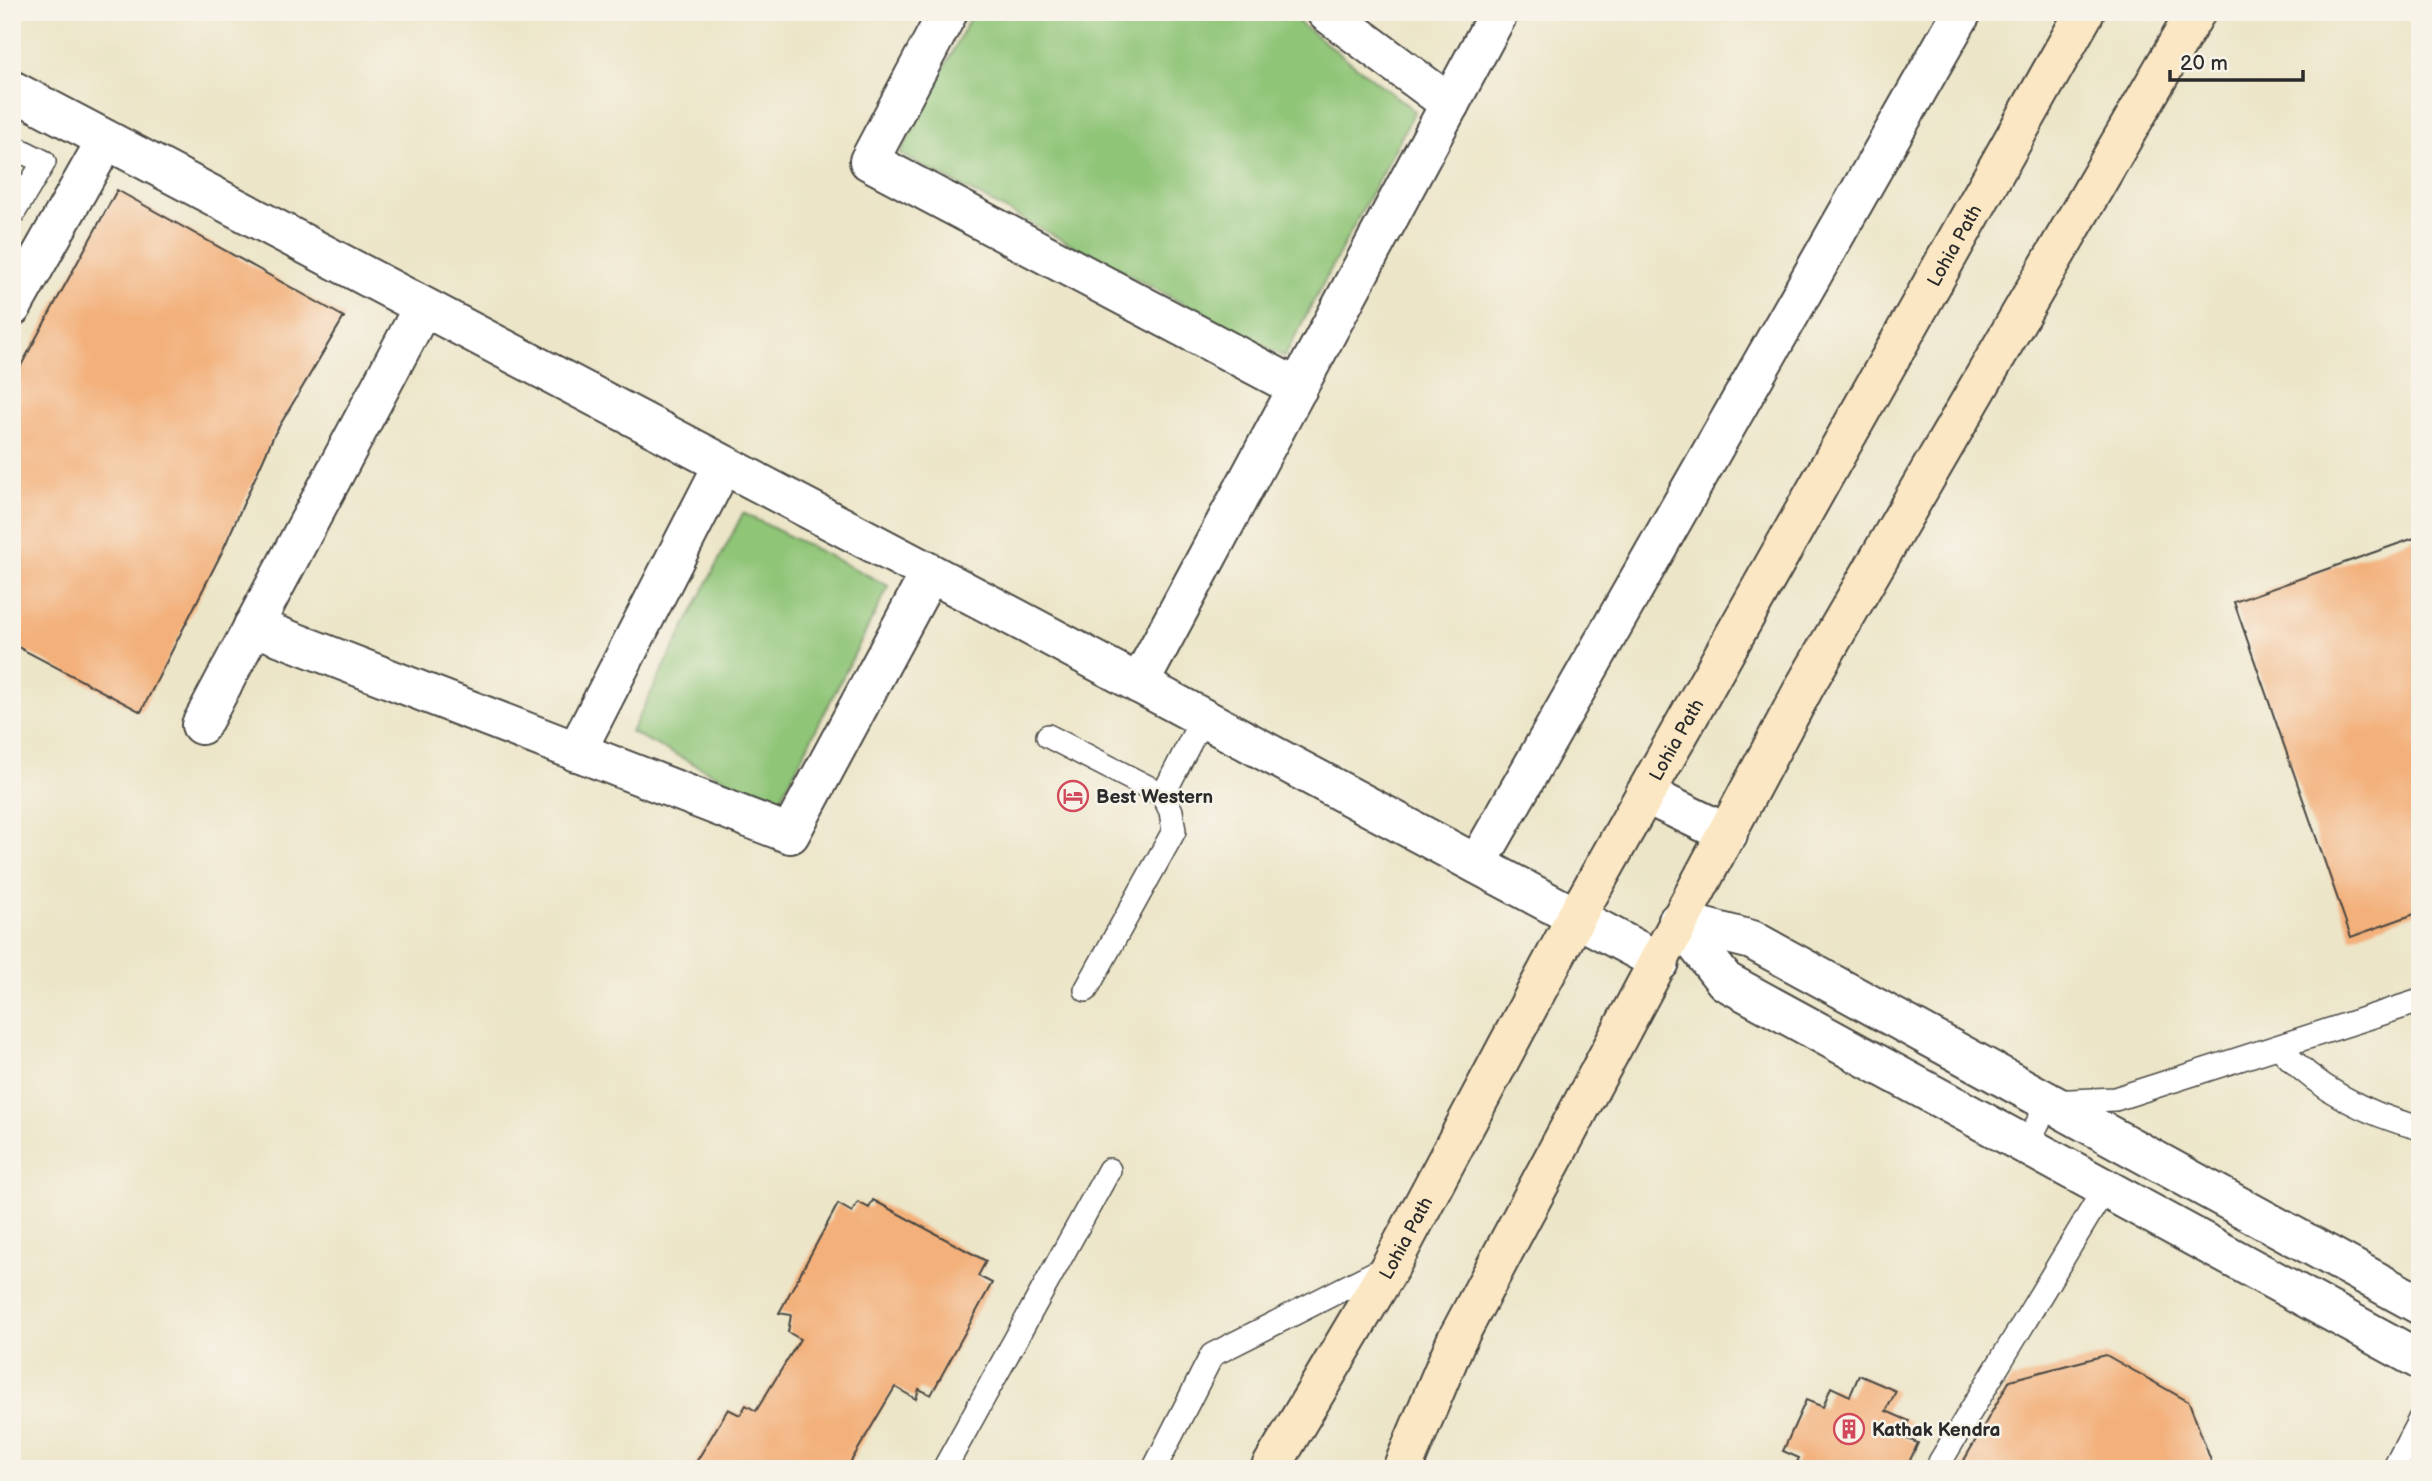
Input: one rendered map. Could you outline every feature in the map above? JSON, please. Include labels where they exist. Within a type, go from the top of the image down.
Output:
[{"type":"main road","name":"Lohia Path","points":[[1270,1469],[1391,1265],[1576,917],[2085,12]]},
{"type":"main road","points":[[1402,1469],[1456,1341],[1805,686],[2196,12]]},
{"type":"street","points":[[948,12],[869,161],[1298,388]]},
{"type":"street","points":[[1326,12],[1450,104]]},
{"type":"street","points":[[1139,684],[1499,12]]},
{"type":"street","points":[[1477,864],[1962,12]]},
{"type":"street","points":[[12,90],[930,573],[1660,962]]},
{"type":"street","points":[[12,307],[106,140]]},
{"type":"street","points":[[201,725],[424,307]]},
{"type":"street","points":[[576,752],[723,465]]},
{"type":"street","points":[[253,626],[790,834],[930,573]]},
{"type":"street","points":[[1645,794],[1728,834]]},
{"type":"street","points":[[1678,921],[1752,940],[2420,1304]]},
{"type":"street","points":[[1678,921],[1725,981],[2420,1360]]},
{"type":"lane","points":[[12,146],[44,162],[12,215]]},
{"type":"lane","points":[[1163,795],[1202,719]]},
{"type":"lane","points":[[1048,736],[1163,795],[1171,811],[1174,831],[1086,990]]},
{"type":"lane","points":[[2026,1145],[2049,1102],[2115,1099],[2420,1001]]},
{"type":"lane","points":[[2279,1046],[2302,1072],[2344,1098],[2388,1120],[2420,1128]]},
{"type":"lane","points":[[944,1469],[1109,1171]]},
{"type":"lane","points":[[1940,1462],[2105,1188]]},
{"type":"lane","points":[[1154,1469],[1212,1355],[1391,1265]]},
{"type":"lane","points":[[2394,1469],[2420,1419]]},
{"type":"green space","points":[[973,12],[1285,12],[1415,111],[1284,357],[900,154]]},
{"type":"green space","points":[[743,513],[889,586],[777,806],[631,732]]},
{"type":"building","points":[[117,190],[344,317],[274,435],[222,552],[141,712],[12,644],[12,382]]},
{"type":"building","points":[[2420,536],[2420,912],[2351,937],[2234,602]]},
{"type":"building","points":[[873,1200],[986,1261],[978,1276],[992,1283],[931,1395],[919,1389],[916,1399],[895,1387],[850,1463],[860,1469],[692,1469],[728,1409],[740,1415],[746,1405],[756,1411],[800,1339],[788,1332],[791,1315],[779,1313],[838,1204],[852,1212],[858,1202],[869,1208]]},
{"type":"building","points":[[2106,1355],[2189,1402],[2214,1469],[1959,1469],[2010,1380]]},
{"type":"building","name":"Kathak Kendra","points":[[1859,1375],[1896,1391],[1886,1411],[1909,1421],[1902,1437],[1918,1443],[1906,1469],[1794,1469],[1799,1458],[1783,1451],[1806,1400],[1823,1407],[1831,1387],[1850,1396]]},
{"type":"place","name":"Best Western","points":[[1073,796]]},
{"type":"place","name":"Kathak Kendra","points":[[1849,1429]]}]
